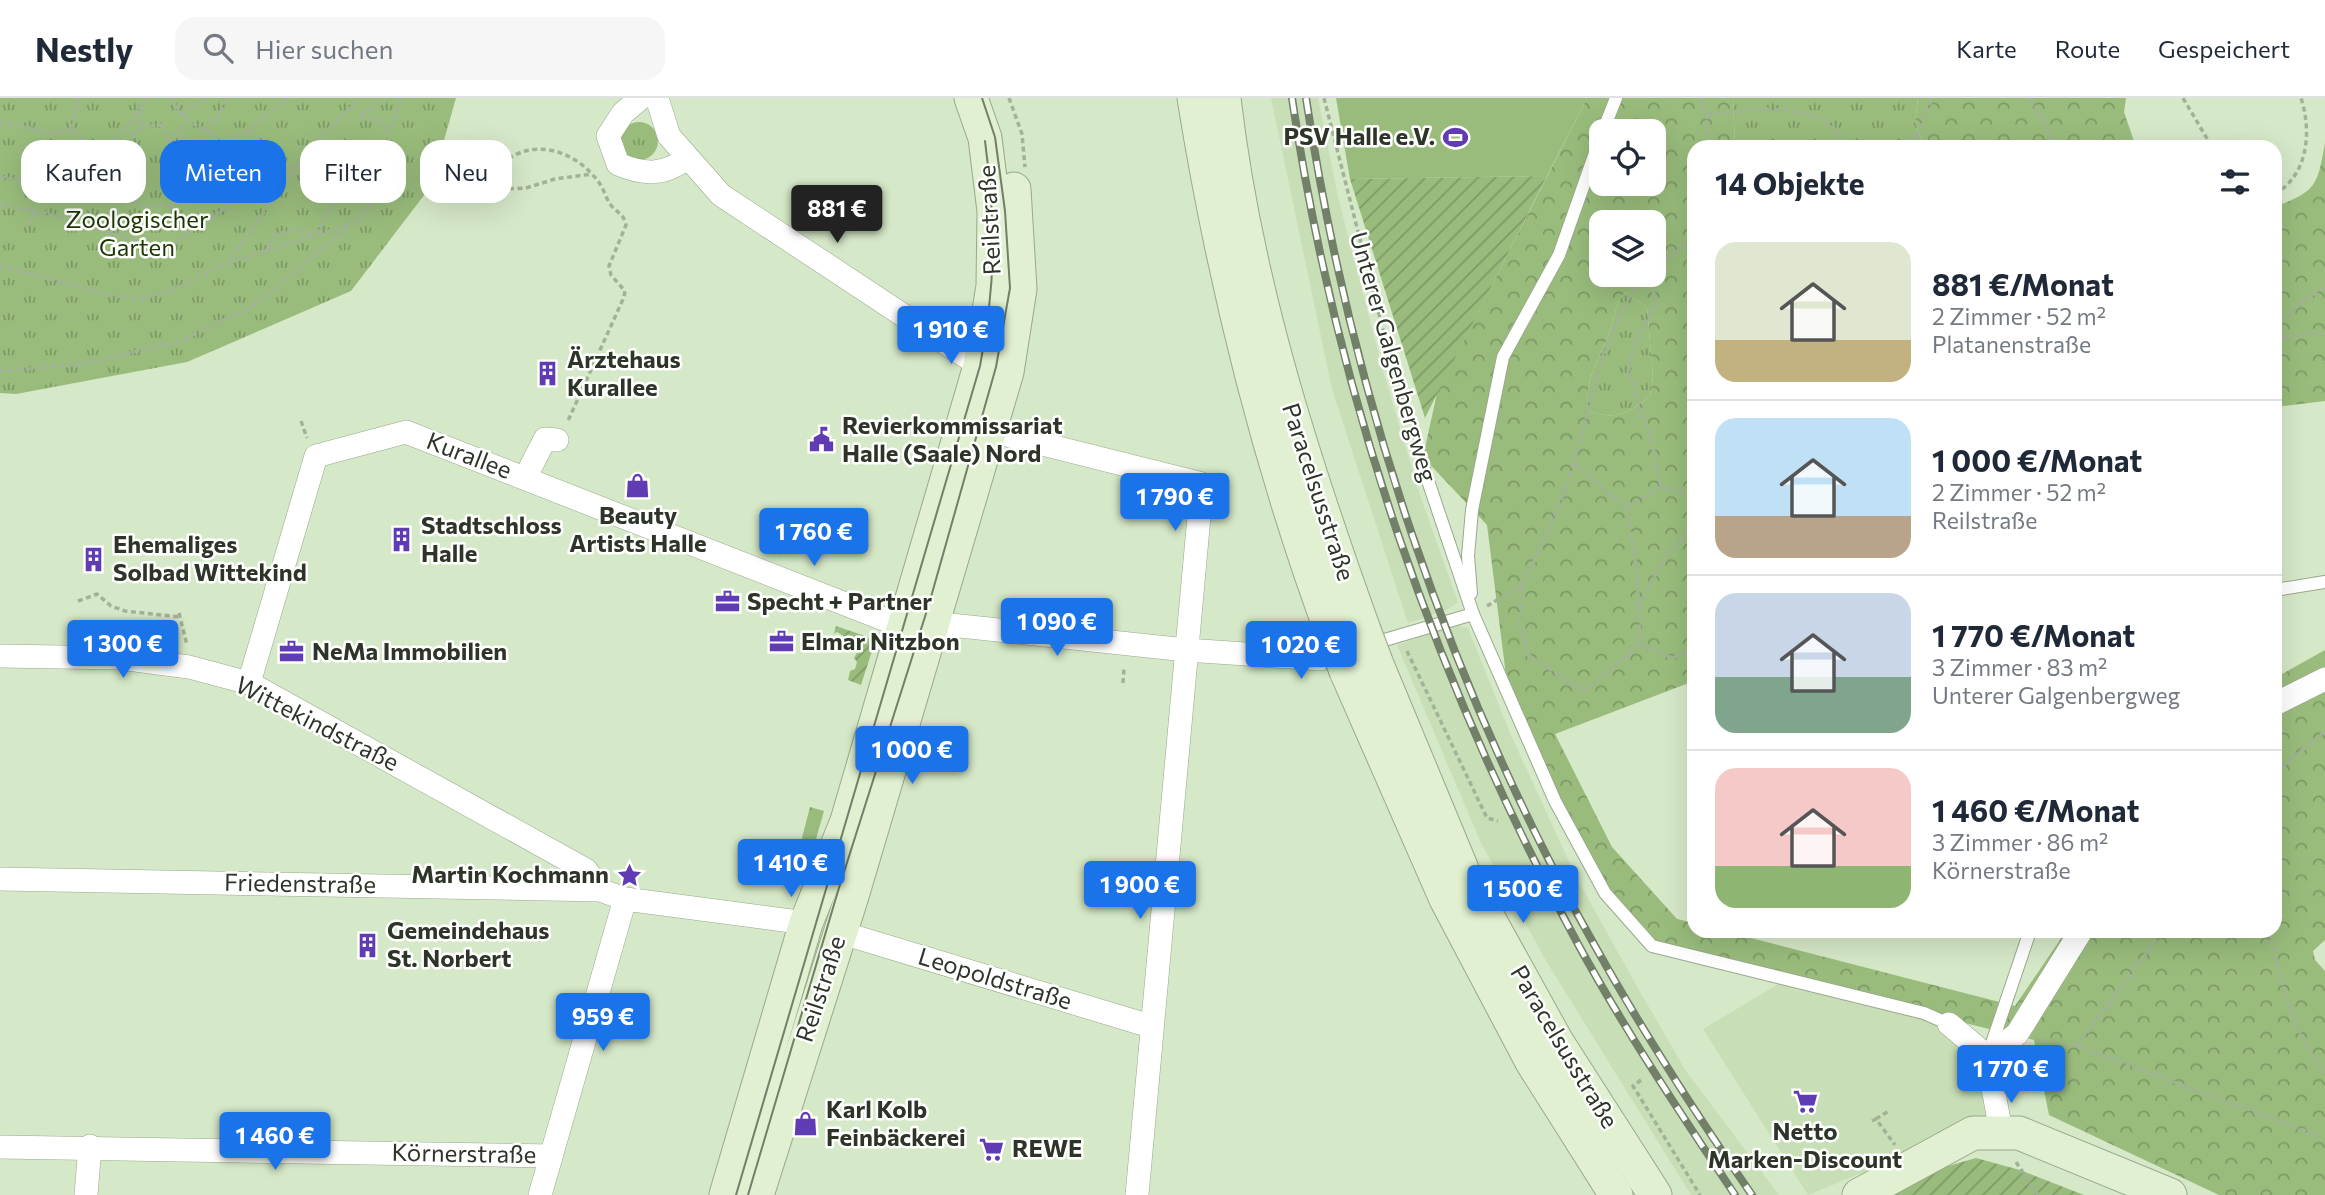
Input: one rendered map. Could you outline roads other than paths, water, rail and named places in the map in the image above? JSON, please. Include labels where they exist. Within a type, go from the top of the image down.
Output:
[{"type":"street","points":[[641,98],[623,113],[608,136],[618,164],[640,174],[674,168],[687,158]]},
{"type":"street","points":[[657,98],[668,136],[721,195],[980,366]]},
{"type":"street","name":"Reilstraße","points":[[757,1195],[839,932],[918,625],[980,366],[993,286],[994,211],[985,138],[971,98]]},
{"type":"street","name":"Reilstraße","points":[[726,1195],[806,923],[847,821],[991,431],[1007,372],[1020,289],[1016,210],[1008,149],[993,98]]},
{"type":"street","name":"Paracelsusstraße","points":[[1194,98],[1207,179],[1244,349],[1296,536],[1348,652],[1446,899],[1532,1062],[1616,1195]]},
{"type":"street","name":"Paracelsusstraße","points":[[1224,98],[1253,274],[1319,505],[1348,652],[1464,873],[1557,1042],[1655,1195]]},
{"type":"street","points":[[991,431],[1202,484],[1150,1026],[1137,1195]]},
{"type":"street","name":"Kurallee","points":[[249,683],[316,456],[406,432],[735,560],[918,625],[1186,650],[1348,652]]},
{"type":"street","name":"Kurallee","points":[[525,478],[545,439],[557,440]]},
{"type":"street","name":"Wittekindstraße","points":[[0,656],[120,658],[189,667],[249,683],[586,870],[600,890]]},
{"type":"street","points":[[2282,700],[2325,679]]},
{"type":"street","name":"Friedenstraße","points":[[0,879],[600,890],[625,899],[806,923]]},
{"type":"street","points":[[540,1195],[625,899]]},
{"type":"street","name":"Leopoldstraße","points":[[839,932],[1150,1026]]},
{"type":"street","points":[[2001,1131],[1987,1056],[2017,1034],[2077,938]]},
{"type":"street","name":"Unterer Galgenbergweg","points":[[1949,1024],[1987,1056]]},
{"type":"street","points":[[1859,1195],[1973,1132],[2001,1131],[2019,1133],[2170,1195]]},
{"type":"street","points":[[86,1195],[90,1146]]},
{"type":"street","name":"Körnerstraße","points":[[0,1147],[90,1146],[551,1156]]},
{"type":"lane","name":"Unterer Galgenbergweg","points":[[1608,119],[1616,98]]},
{"type":"lane","name":"Unterer Galgenbergweg","points":[[1473,614],[1468,556],[1472,510],[1503,357],[1559,255],[1589,171]]},
{"type":"lane","name":"Unterer Galgenbergweg","points":[[1423,466],[1473,614],[1555,801],[1605,893],[1652,946],[1924,1013],[1949,1024]]},
{"type":"lane","points":[[2282,589],[2325,582]]},
{"type":"lane","points":[[1348,652],[1473,614]]},
{"type":"lane","points":[[1987,1056],[2029,938]]},
{"type":"tram line","points":[[748,1195],[838,891],[929,604],[996,367],[1010,288],[1005,211],[995,137],[982,98]]},
{"type":"tram line","points":[[736,1195],[980,366],[989,308],[993,253],[985,141]]},
{"type":"railway","points":[[1292,98],[1311,209],[1335,319],[1364,427],[1398,534],[1437,640],[1480,744],[1527,846],[1579,946],[1635,1041],[1735,1195]]},
{"type":"railway","points":[[1306,98],[1325,209],[1349,319],[1378,428],[1412,535],[1451,641],[1494,745],[1542,847],[1595,946],[1670,1072],[1752,1195]]},
{"type":"place","name":"PSV Halle e.V.","points":[[1455,137]]},
{"type":"place","name":"Ärztehaus Kurallee","points":[[547,374]]},
{"type":"place","name":"Revierkommissariat Halle (Saale) Nord","points":[[822,440]]},
{"type":"place","name":"Beauty Artists Halle","points":[[638,485]]},
{"type":"place","name":"Stadtschloss Halle","points":[[401,540]]},
{"type":"place","name":"Ehemaliges Solbad Wittekind","points":[[93,559]]},
{"type":"place","name":"Specht + Partner","points":[[727,602]]},
{"type":"place","name":"Elmar Nitzbon","points":[[781,642]]},
{"type":"place","name":"NeMa Immobilien","points":[[292,652]]},
{"type":"place","name":"Martin Kochmann","points":[[629,875]]},
{"type":"place","name":"Gemeindehaus St. Norbert","points":[[367,945]]},
{"type":"place","name":"Netto Marken-Discount","points":[[1805,1101]]},
{"type":"place","name":"Karl Kolb Feinbäckerei","points":[[806,1124]]},
{"type":"place","name":"REWE","points":[[992,1149]]},
{"type":"park label","name":"Zoologischer Garten","points":[[137,234]]}]
